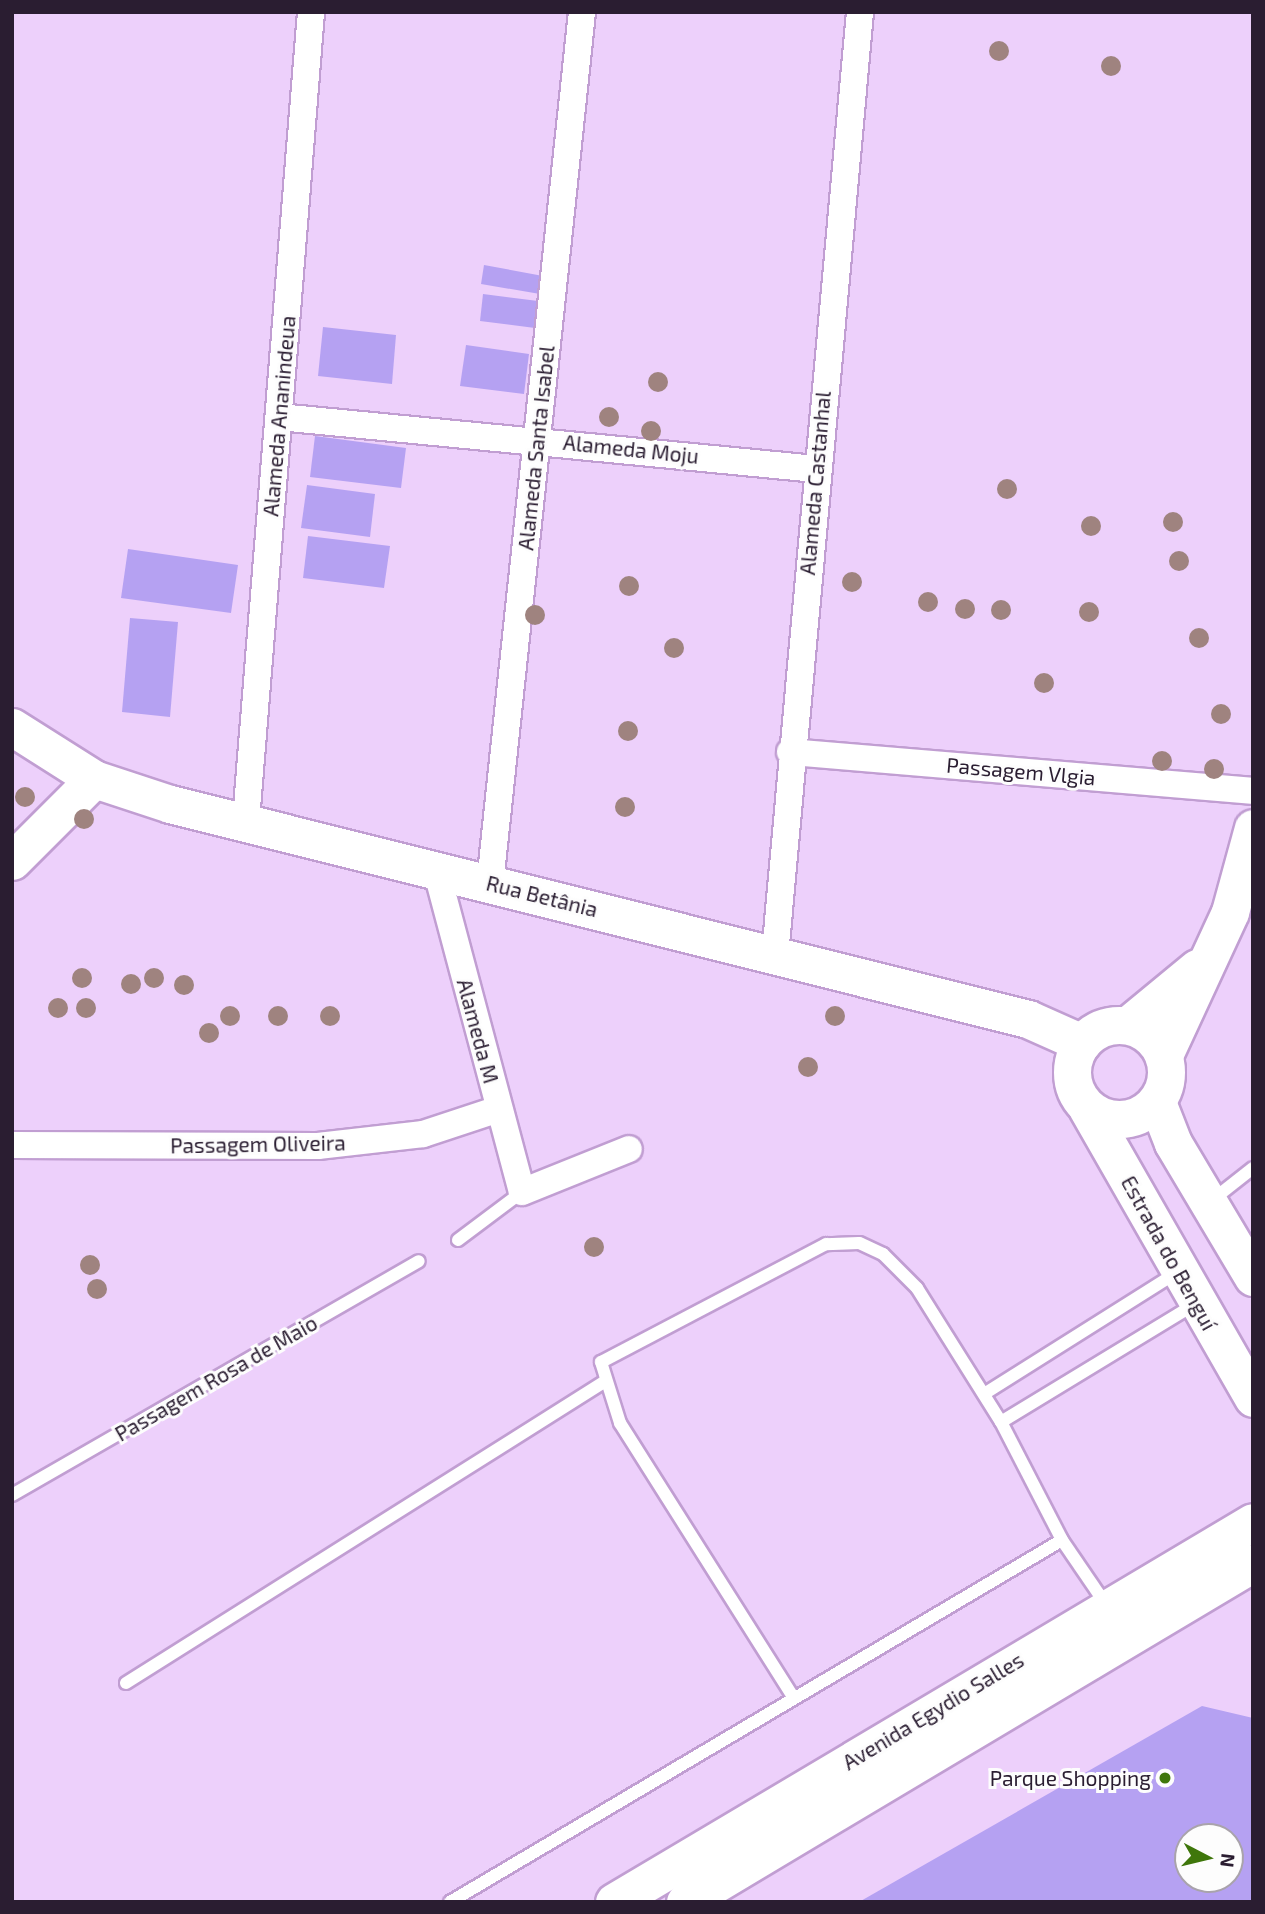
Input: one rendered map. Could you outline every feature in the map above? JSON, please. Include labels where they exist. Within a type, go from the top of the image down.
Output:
[{"type":"street","name":"Alameda Ananindeua","points":[[246,820],[311,12]]},
{"type":"street","name":"Alameda Santa Isabel","points":[[490,883],[582,12]]},
{"type":"street","name":"Alameda Castanhal","points":[[775,955],[789,752],[860,12]]},
{"type":"street","name":"Alameda Moju","points":[[279,417],[537,439],[816,469]]},
{"type":"street","name":"Rua Betânia","points":[[12,727],[94,779],[490,883],[1028,1018],[1082,1043]]},
{"type":"street","name":"Passagem Vlgia","points":[[789,752],[1253,791]]},
{"type":"street","points":[[12,861],[94,779]]},
{"type":"street","points":[[1201,966],[1129,1024],[1098,1029],[1082,1043],[1072,1081],[1087,1108],[1115,1120],[1131,1119],[1157,1101],[1165,1087],[1164,1055],[1201,966],[1230,912],[1253,828]]},
{"type":"street","name":"Alameda M","points":[[436,869],[522,1192]]},
{"type":"street","points":[[1129,1024],[1156,1041],[1164,1055]]},
{"type":"street","points":[[1157,1101],[1208,1203],[1253,1277]]},
{"type":"street","name":"Estrada do Benguí","points":[[1087,1108],[1196,1303],[1253,1398]]},
{"type":"street","name":"Passagem Oliveira","points":[[12,1145],[318,1146],[423,1134],[499,1109]]},
{"type":"street","points":[[522,1192],[629,1149]]},
{"type":"street","name":"Avenida Egydio Salles","points":[[614,1902],[1253,1522]]},
{"type":"street","name":"Avenida Egydio Salles","points":[[685,1902],[1253,1563]]},
{"type":"lane","points":[[1208,1203],[1253,1168]]},
{"type":"lane","points":[[458,1240],[522,1192]]},
{"type":"lane","points":[[794,1698],[620,1423],[604,1382],[601,1362],[826,1244],[859,1243],[883,1254],[917,1288],[1001,1422],[1062,1540],[1108,1607]]},
{"type":"lane","name":"Passagem Rosa de Maio","points":[[12,1495],[419,1261]]},
{"type":"lane","points":[[984,1394],[1179,1270]]},
{"type":"lane","points":[[1001,1422],[1196,1303]]},
{"type":"lane","points":[[126,1683],[604,1382]]},
{"type":"lane","points":[[450,1902],[1062,1540]]},
{"type":"building","points":[[484,265],[543,276],[540,294],[481,284]]},
{"type":"building","points":[[483,294],[538,301],[535,328],[480,321]]},
{"type":"building","points":[[323,327],[396,335],[392,384],[318,376]]},
{"type":"building","points":[[466,345],[529,354],[524,394],[460,386]]},
{"type":"building","points":[[315,436],[406,448],[401,488],[310,477]]},
{"type":"building","points":[[307,485],[375,494],[370,537],[301,528]]},
{"type":"building","points":[[308,536],[390,546],[384,588],[303,578]]},
{"type":"building","points":[[128,549],[238,565],[231,613],[121,598]]},
{"type":"building","points":[[130,618],[178,622],[170,717],[122,712]]},
{"type":"building","name":"Parque Shopping","points":[[1202,1706],[1253,1718],[1253,1902],[859,1902]]},
{"type":"place","name":"Parque Shopping","points":[[1165,1778]]}]
